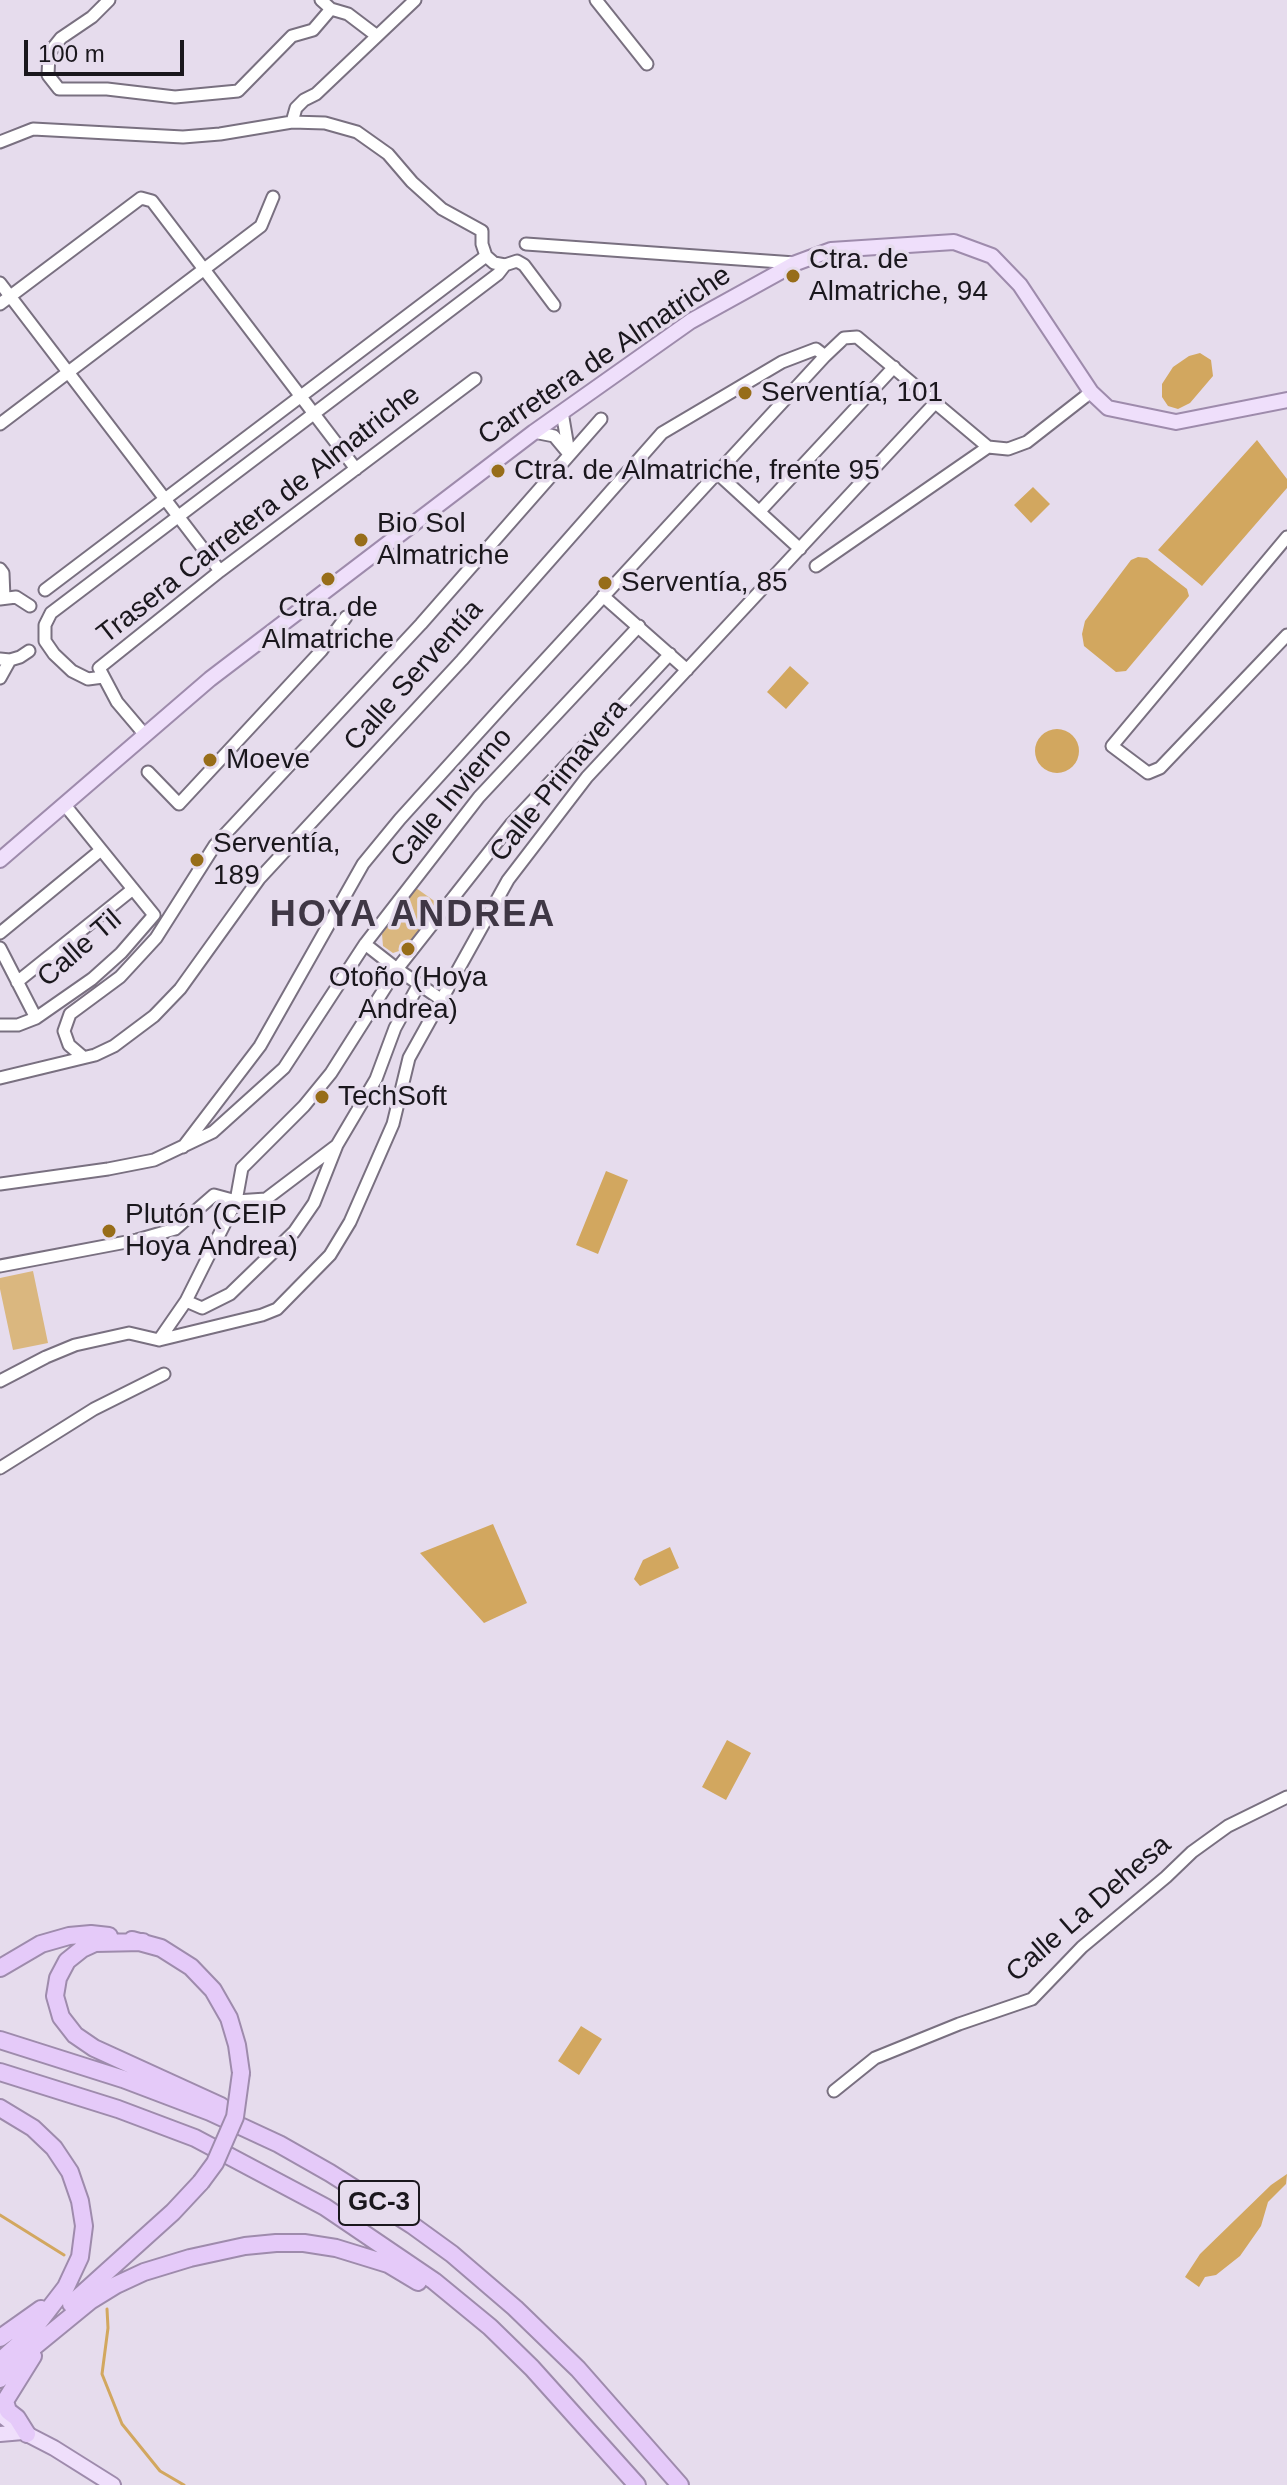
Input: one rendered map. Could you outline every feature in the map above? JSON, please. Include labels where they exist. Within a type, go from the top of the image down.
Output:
[{"type":"highway","points":[[0,1968],[41,1944],[69,1936],[91,1934],[161,1948],[191,1967],[213,1990],[229,2018],[241,2073],[235,2117],[215,2163],[201,2182],[173,2212],[6,2362],[0,2379]]},
{"type":"highway","points":[[143,1942],[95,1943],[67,1961],[58,1978],[55,1996],[61,2017],[75,2035],[94,2048],[209,2100],[337,2165],[412,2225]]},
{"type":"highway","name":"GC-3","points":[[0,2040],[123,2079],[210,2112],[279,2144],[412,2225],[452,2254],[536,2328],[578,2369],[680,2485]]},
{"type":"highway","name":"GC-3","points":[[0,2072],[118,2109],[195,2138],[325,2207],[434,2281],[490,2327],[568,2407],[637,2485]]},
{"type":"highway","points":[[0,2108],[33,2128],[54,2148],[70,2172],[80,2201],[84,2226],[80,2257],[5,2401],[8,2411],[17,2418],[25,2433]]},
{"type":"highway","points":[[37,2336],[116,2285],[144,2272],[190,2258],[276,2243],[336,2248],[388,2264],[413,2278],[461,2314],[490,2327]]},
{"type":"highway","points":[[0,2338],[26,2321],[66,2287]]},
{"type":"main road","name":"Carretera de Almatriche","points":[[0,860],[210,679],[534,432],[691,321],[796,263],[831,250],[954,242],[992,256],[1020,285],[1091,392],[1108,408],[1176,422],[1287,400]]},
{"type":"main road","points":[[0,2414],[25,2433],[113,2485]]},
{"type":"main road","points":[[0,2434],[25,2433]]},
{"type":"street","points":[[109,0],[92,17],[61,38],[49,53],[48,75],[59,89],[107,89],[175,97],[238,91],[292,36],[313,30],[331,9]]},
{"type":"street","points":[[321,0],[331,9],[348,14],[377,36]]},
{"type":"street","points":[[292,122],[296,108],[304,100],[316,94],[415,0]]},
{"type":"street","points":[[596,0],[647,64]]},
{"type":"street","points":[[0,142],[33,129],[183,137],[292,122],[325,123],[357,132],[388,154],[412,182],[442,209],[482,231],[486,256],[494,263],[505,265],[517,261],[524,265],[554,305]]},
{"type":"street","points":[[0,424],[261,226],[273,197]]},
{"type":"street","points":[[0,304],[141,198],[152,201],[356,469]]},
{"type":"street","points":[[526,244],[796,263]]},
{"type":"street","points":[[45,590],[486,256]]},
{"type":"street","points":[[103,677],[88,679],[72,671],[54,654],[45,641],[45,625],[51,613],[498,274],[505,265]]},
{"type":"street","points":[[0,283],[220,571]]},
{"type":"street","points":[[0,1184],[154,1160],[183,1147],[260,1046],[363,864],[603,596],[844,338],[857,337],[988,447],[1008,449],[1027,442],[1091,392]]},
{"type":"street","name":"Calle Serventía","points":[[601,419],[421,624],[215,845],[156,938],[120,977],[70,1014],[64,1031],[69,1045],[83,1057],[114,1046],[154,1016],[180,989],[259,879],[462,660],[662,433],[782,362],[816,349],[825,356]]},
{"type":"street","points":[[760,511],[894,367]]},
{"type":"street","name":"Trasera Carretera de Almatriche","points":[[145,735],[117,702],[99,668],[220,571],[475,379]]},
{"type":"street","name":"Calle Primavera","points":[[159,1340],[277,1309],[330,1255],[350,1222],[393,1124],[409,1058],[508,880],[587,777],[935,403]]},
{"type":"street","points":[[562,412],[569,454]]},
{"type":"street","points":[[534,432],[554,436],[569,454]]},
{"type":"street","points":[[816,566],[988,447]]},
{"type":"street","points":[[717,473],[800,549]]},
{"type":"street","points":[[1287,537],[1112,746],[1148,773],[1160,768],[1287,635]]},
{"type":"street","points":[[0,569],[3,573],[2,599],[16,597],[30,606]]},
{"type":"street","points":[[603,596],[687,670]]},
{"type":"street","points":[[148,772],[179,804],[321,651],[346,617]]},
{"type":"street","name":"Calle Invierno","points":[[183,1147],[213,1132],[284,1068],[365,944],[479,797],[639,626]]},
{"type":"street","points":[[0,678],[5,659],[20,657],[29,651]]},
{"type":"street","points":[[0,1381],[75,1345],[129,1333],[159,1340],[186,1301],[236,1201],[242,1168],[304,1106],[331,1073],[397,969],[512,823],[670,654]]},
{"type":"street","points":[[17,982],[133,889],[64,804]]},
{"type":"street","points":[[0,933],[101,850]]},
{"type":"street","name":"Calle Til","points":[[36,1018],[92,979],[121,953],[154,915],[133,889]]},
{"type":"street","points":[[365,944],[442,1000]]},
{"type":"street","points":[[0,948],[36,1018],[18,1025],[0,1025]]},
{"type":"street","points":[[186,1301],[202,1308],[230,1294],[294,1232],[314,1203],[337,1145],[376,1079],[395,1028],[419,984]]},
{"type":"street","points":[[0,1078],[83,1057]]},
{"type":"street","points":[[0,1266],[137,1240],[175,1229],[214,1195],[236,1201],[266,1199],[337,1145]]},
{"type":"street","points":[[0,1468],[94,1409],[164,1374]]},
{"type":"street","name":"Calle La Dehesa","points":[[834,2091],[875,2058],[1032,1999],[1082,1947],[1192,1852],[1228,1826],[1287,1797]]},
{"type":"shaded area","points":[[1200,353],[1211,360],[1213,376],[1190,403],[1178,409],[1168,406],[1162,397],[1162,384],[1173,367],[1189,356]]},
{"type":"shaded area","points":[[1257,440],[1287,479],[1287,488],[1202,586],[1158,550]]},
{"type":"shaded area","points":[[1033,487],[1050,504],[1031,523],[1014,505]]},
{"type":"shaded area","points":[[1147,558],[1187,589],[1189,596],[1126,671],[1116,672],[1084,646],[1082,634],[1085,621],[1131,560]]},
{"type":"shaded area","points":[[790,666],[809,683],[786,709],[767,692]]},
{"type":"shaded area","points":[[1057,729],[1072,736],[1079,751],[1072,766],[1057,773],[1042,766],[1035,751],[1042,736]]},
{"type":"shaded area","points":[[416,888],[440,905],[405,949],[393,953],[383,946],[382,934]]},
{"type":"shaded area","points":[[606,1171],[628,1180],[598,1254],[576,1245]]},
{"type":"shaded area","points":[[33,1271],[48,1343],[13,1350],[0,1278]]},
{"type":"shaded area","points":[[493,1524],[527,1603],[484,1623],[420,1553]]},
{"type":"shaded area","points":[[670,1547],[679,1568],[640,1586],[634,1579],[643,1560]]},
{"type":"shaded area","points":[[727,1740],[751,1753],[726,1800],[702,1787]]},
{"type":"shaded area","points":[[581,2026],[602,2039],[579,2075],[558,2061]]},
{"type":"shaded area","points":[[1287,2174],[1286,2184],[1268,2202],[1261,2226],[1240,2256],[1216,2275],[1205,2277],[1199,2287],[1185,2277],[1200,2254],[1271,2185]]},
{"type":"waterway","points":[[0,2215],[64,2255]]},
{"type":"waterway","points":[[107,2309],[108,2328],[102,2374],[122,2424],[160,2471],[184,2485]]},
{"type":"place","name":"Ctra. de Almatriche, 94","points":[[793,276]]},
{"type":"place","name":"Serventía, 101","points":[[745,393]]},
{"type":"place","name":"Ctra. de Almatriche, frente 95","points":[[498,471]]},
{"type":"place","name":"Bio Sol Almatriche","points":[[361,540]]},
{"type":"place","name":"Ctra. de Almatriche","points":[[328,579]]},
{"type":"place","name":"Serventía, 85","points":[[605,583]]},
{"type":"place","name":"Moeve","points":[[210,760]]},
{"type":"place","name":"Serventía, 189","points":[[197,860]]},
{"type":"place","name":"Otoño (Hoya Andrea)","points":[[408,949]]},
{"type":"place","name":"TechSoft","points":[[322,1097]]},
{"type":"place","name":"Plutón (CEIP Hoya Andrea)","points":[[109,1231]]},
{"type":"district","name":"HOYA ANDREA","points":[[413,916]]}]
